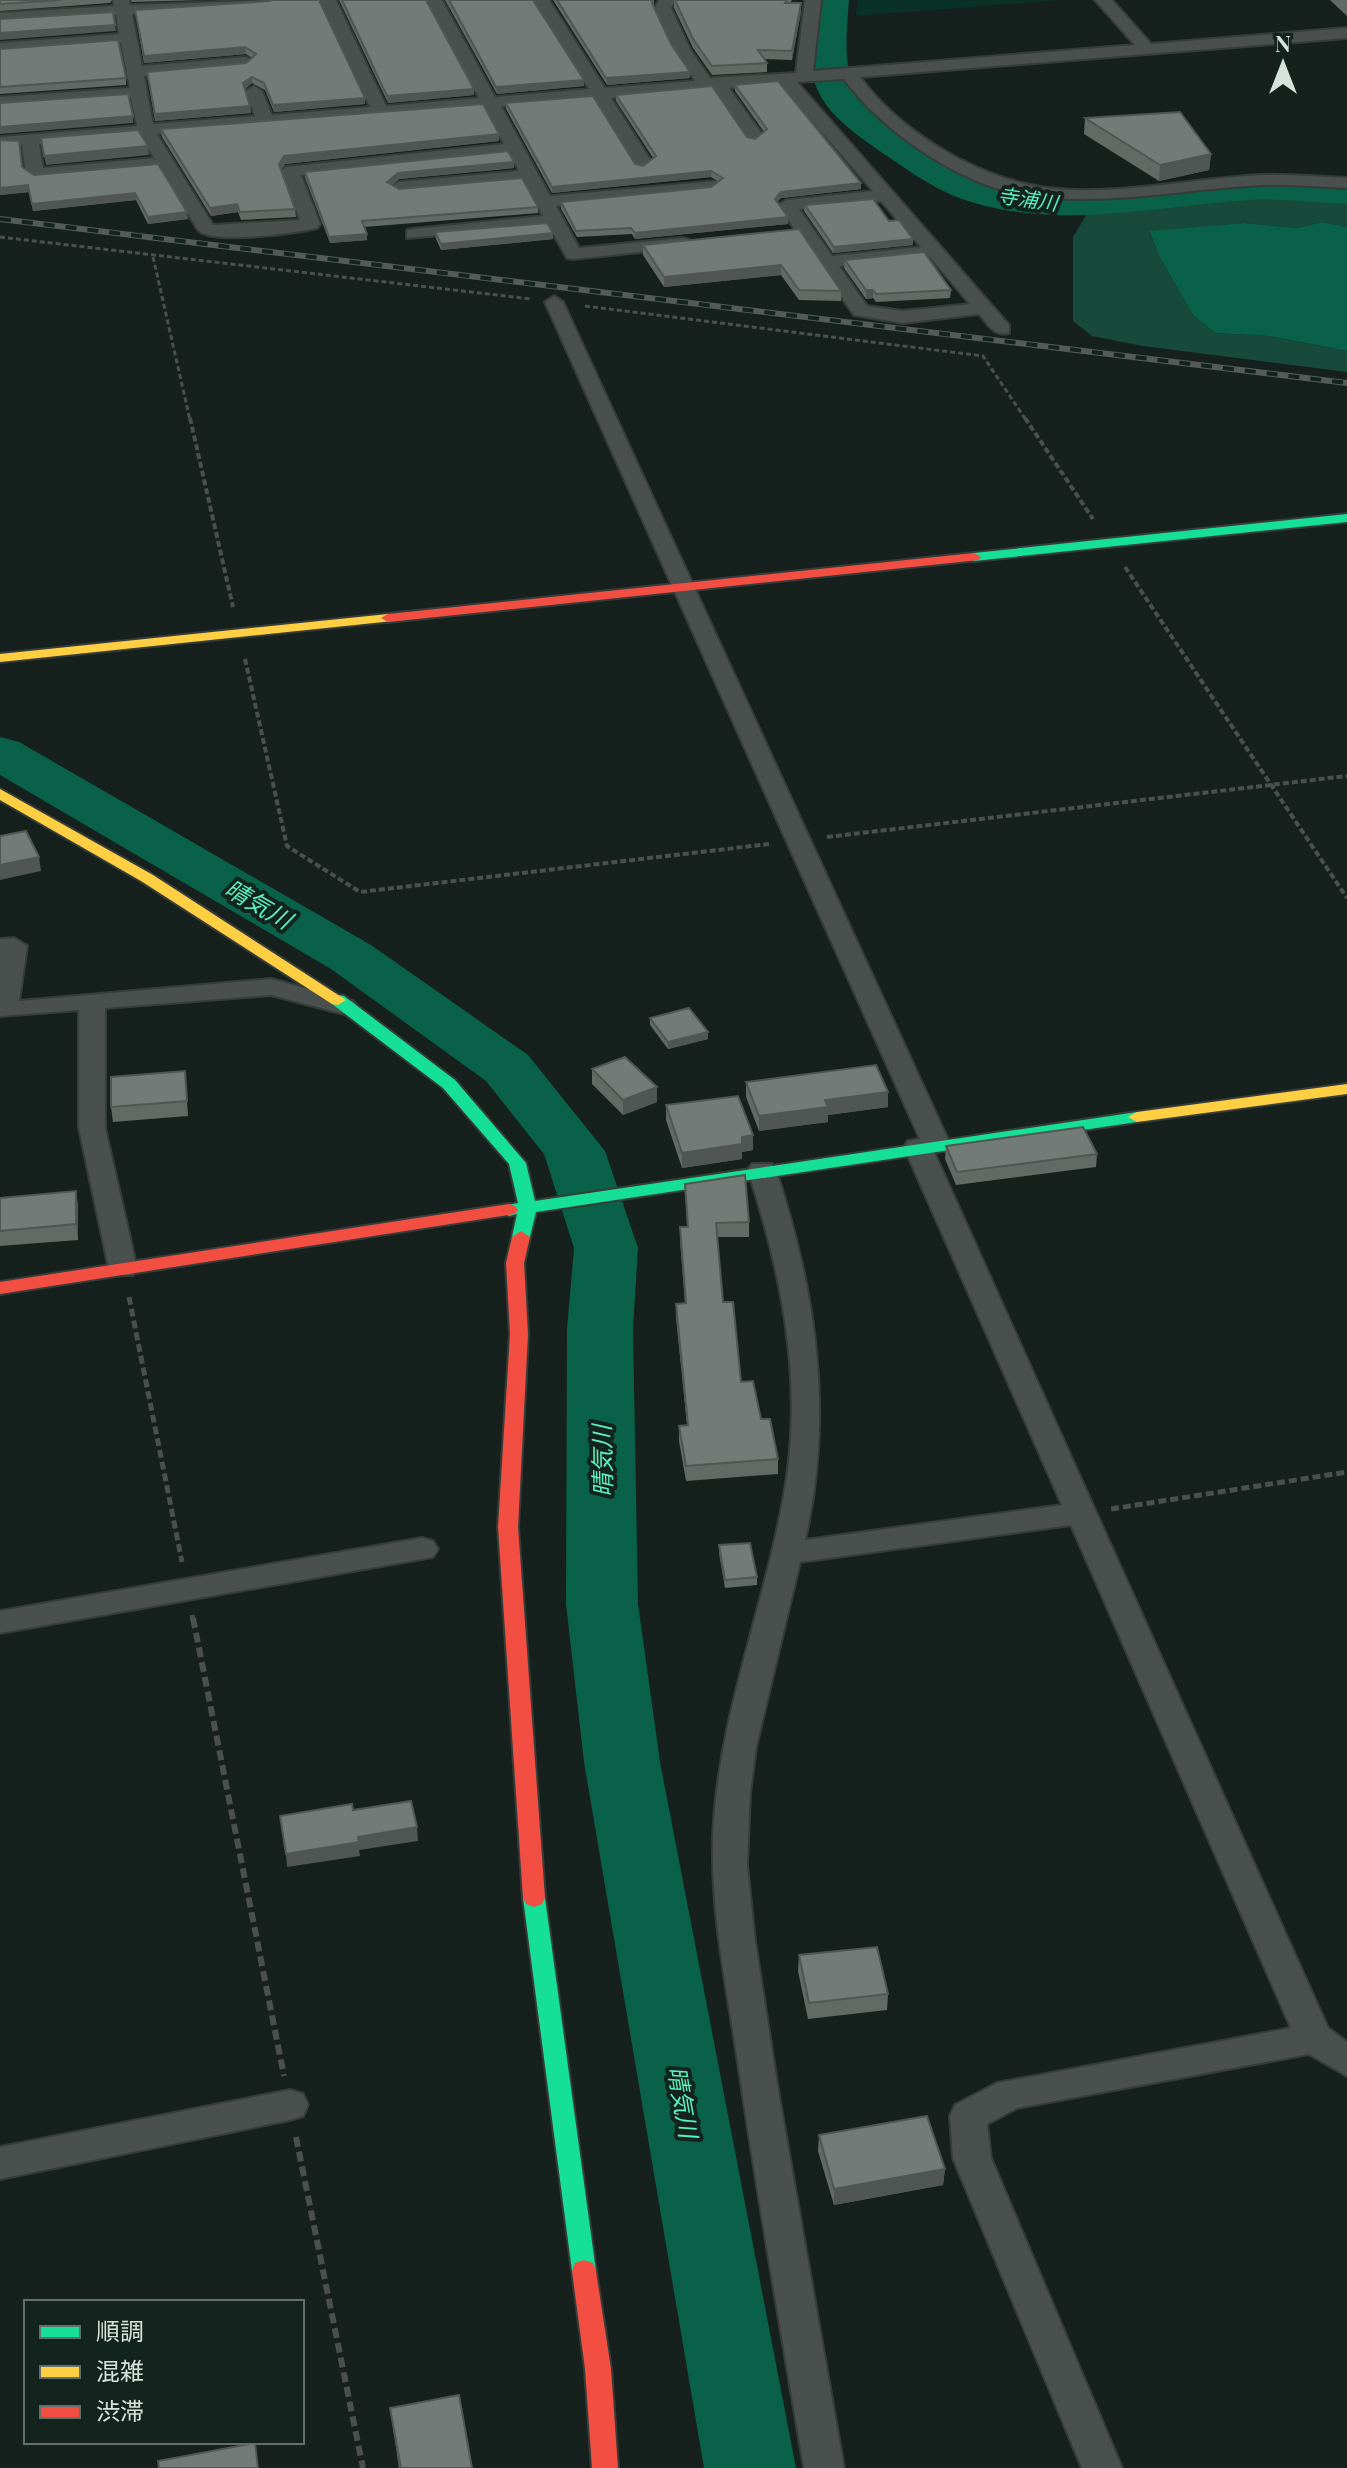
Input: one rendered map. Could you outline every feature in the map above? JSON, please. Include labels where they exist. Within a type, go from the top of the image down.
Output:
[{"type":"street","points":[[0,18],[121,4],[270,0]]},
{"type":"street","points":[[328,0],[380,111]]},
{"type":"street","points":[[434,0],[573,254],[707,240]]},
{"type":"street","points":[[541,0],[644,164]]},
{"type":"street","points":[[667,0],[663,8],[669,22],[710,82],[755,137]]},
{"type":"street","points":[[804,74],[813,0]]},
{"type":"street","points":[[1103,0],[1145,47]]},
{"type":"street","points":[[121,4],[146,130],[207,230],[231,232],[311,224],[291,171],[517,148]]},
{"type":"street","points":[[0,142],[804,74],[1347,33]]},
{"type":"street","points":[[0,48],[128,38]]},
{"type":"street","points":[[135,72],[246,62]]},
{"type":"street","points":[[847,71],[866,97],[960,167],[1025,190],[1093,194],[1264,180],[1347,183]]},
{"type":"street","points":[[782,76],[1002,329]]},
{"type":"street","points":[[254,91],[265,120]]},
{"type":"street","points":[[0,102],[139,92]]},
{"type":"street","points":[[30,140],[35,174],[165,162]]},
{"type":"street","points":[[399,187],[531,175]]},
{"type":"street","points":[[545,202],[711,185]]},
{"type":"street","points":[[885,195],[787,205],[861,311],[903,317],[983,308]]},
{"type":"street","points":[[413,234],[555,220]]},
{"type":"street","points":[[778,233],[805,230]]},
{"type":"street","points":[[827,262],[934,251]]},
{"type":"street","points":[[554,302],[799,840],[1082,1513],[1314,2038],[1347,2061]]},
{"type":"street","points":[[0,658],[1347,518]]},
{"type":"street","points":[[0,794],[147,878],[391,1037],[449,1084],[517,1163],[528,1207],[515,1263],[519,1334],[508,1527],[536,1923],[598,2369],[605,2468]]},
{"type":"street","points":[[0,947],[14,946],[5,1010],[271,987],[346,1006]]},
{"type":"street","points":[[92,1001],[92,1128],[123,1269]]},
{"type":"street","points":[[0,1288],[927,1145],[1347,1089]]},
{"type":"street","points":[[762,1170],[784,1233],[800,1318],[806,1416],[802,1475],[787,1550],[754,1677],[737,1760],[730,1840],[737,1937],[769,2156],[824,2468]]},
{"type":"street","points":[[787,1550],[813,1552],[1082,1513]]},
{"type":"street","points":[[0,1622],[422,1549]]},
{"type":"street","points":[[1102,2468],[972,2158],[968,2116],[1010,2094],[1314,2038]]},
{"type":"street","points":[[0,2163],[290,2105]]},
{"type":"path","points":[[0,237],[983,356],[1347,898]]},
{"type":"path","points":[[153,257],[287,846],[360,892],[1347,776]]},
{"type":"path","points":[[123,1269],[363,2468]]},
{"type":"path","points":[[1082,1513],[1347,1472]]},
{"type":"shaded area","points":[[858,0],[1059,0],[856,16]]},
{"type":"shaded area","points":[[1257,183],[1347,188],[1347,227],[1322,222],[1297,228],[1244,223],[1149,232],[1160,258],[1193,315],[1215,333],[1269,336],[1347,351],[1347,372],[1143,346],[1092,336],[1073,321],[1073,237],[1096,199]]},
{"type":"shaded area","points":[[1322,222],[1347,227],[1347,351],[1269,336],[1215,333],[1193,315],[1160,258],[1149,231],[1244,223],[1297,228]]},
{"type":"building","points":[[0,0],[61,0],[0,4]]},
{"type":"building","points":[[271,0],[319,0],[365,98],[273,105],[264,83],[252,77],[243,83],[250,106],[155,114],[147,72],[246,63],[256,54],[245,47],[144,56],[135,10]]},
{"type":"building","points":[[342,0],[426,0],[474,89],[387,96]]},
{"type":"building","points":[[449,0],[533,0],[584,80],[496,87]]},
{"type":"building","points":[[557,0],[653,0],[671,44],[690,72],[606,78]]},
{"type":"building","points":[[675,0],[787,0],[785,3],[801,3],[792,51],[758,50],[767,63],[712,66],[693,39]]},
{"type":"building","points":[[113,12],[115,25],[0,33],[0,19]]},
{"type":"building","points":[[118,40],[126,78],[0,87],[0,49]]},
{"type":"building","points":[[778,81],[861,183],[781,192],[775,199],[788,217],[635,233],[631,228],[576,231],[561,202],[711,187],[723,178],[711,171],[552,187],[506,103],[593,96],[635,164],[643,166],[656,156],[616,95],[712,86],[747,137],[755,139],[767,129],[735,85]]},
{"type":"building","points":[[128,94],[133,116],[0,127],[0,103]]},
{"type":"building","points":[[483,104],[499,134],[284,156],[279,164],[295,209],[240,212],[237,204],[210,208],[161,129]]},
{"type":"building","points":[[1180,112],[1211,154],[1160,165],[1085,118]]},
{"type":"building","points":[[138,130],[148,146],[44,156],[41,138]]},
{"type":"building","points":[[0,140],[19,141],[22,167],[34,175],[158,164],[187,212],[148,217],[135,193],[32,204],[28,185],[0,188]]},
{"type":"building","points":[[508,151],[514,162],[398,173],[387,182],[399,189],[522,178],[538,207],[362,221],[367,234],[329,237],[305,172]]},
{"type":"building","points":[[873,199],[889,221],[899,220],[913,239],[834,247],[805,205]]},
{"type":"building","points":[[547,223],[553,233],[441,244],[435,232]]},
{"type":"building","points":[[799,229],[841,291],[799,290],[781,265],[664,277],[643,245]]},
{"type":"building","points":[[924,252],[951,290],[876,294],[873,290],[866,290],[845,260]]},
{"type":"building","points":[[26,831],[39,857],[0,865],[0,836]]},
{"type":"building","points":[[689,1008],[708,1032],[668,1042],[650,1018]]},
{"type":"building","points":[[625,1057],[657,1087],[623,1100],[592,1069]]},
{"type":"building","points":[[876,1065],[888,1092],[825,1100],[828,1107],[759,1116],[746,1082]]},
{"type":"building","points":[[185,1071],[187,1101],[111,1107],[111,1077]]},
{"type":"building","points":[[738,1096],[753,1135],[742,1137],[742,1144],[682,1153],[666,1105]]},
{"type":"building","points":[[1083,1127],[1097,1154],[957,1172],[946,1146]]},
{"type":"building","points":[[745,1175],[749,1222],[716,1223],[723,1302],[733,1302],[741,1382],[753,1381],[761,1419],[770,1419],[778,1459],[686,1466],[679,1426],[688,1425],[676,1304],[686,1303],[680,1227],[688,1227],[685,1184]]},
{"type":"building","points":[[76,1191],[76,1224],[0,1231],[0,1198]]},
{"type":"building","points":[[750,1543],[757,1577],[725,1580],[719,1545]]},
{"type":"building","points":[[411,1801],[417,1827],[358,1837],[359,1842],[286,1854],[280,1816],[352,1804],[353,1810]]},
{"type":"building","points":[[877,1947],[888,1994],[809,2003],[799,1955]]},
{"type":"building","points":[[927,2116],[945,2169],[834,2189],[819,2135]]},
{"type":"building","points":[[459,2395],[472,2468],[401,2468],[390,2408]]},
{"type":"building","points":[[255,2444],[258,2468],[159,2468],[158,2461]]},
{"type":"waterway","name":"寺浦川","points":[[831,0],[828,70],[841,100],[854,114],[897,145],[938,172],[971,188],[1016,199],[1049,202],[1116,201],[1249,188],[1347,192]]},
{"type":"waterway","name":"晴気川","points":[[0,753],[351,957],[507,1068],[574,1151],[606,1248],[600,1329],[602,1604],[622,1762],[750,2468]]},
{"type":"railway","points":[[0,219],[1347,383]]},
{"type":"traffic: fast","points":[[974,557],[1347,518]]},
{"type":"traffic: fast","points":[[338,1000],[449,1084],[517,1163],[528,1207],[521,1237]]},
{"type":"traffic: fast","points":[[509,1210],[1137,1117]]},
{"type":"traffic: fast","points":[[534,1898],[584,2271]]},
{"type":"traffic: slow","points":[[0,658],[388,618]]},
{"type":"traffic: slow","points":[[0,794],[147,878],[338,1000]]},
{"type":"traffic: slow","points":[[1137,1117],[1347,1089]]},
{"type":"traffic: jam","points":[[388,618],[974,557]]},
{"type":"traffic: jam","points":[[0,1288],[509,1210]]},
{"type":"traffic: jam","points":[[521,1237],[515,1263],[519,1334],[508,1527],[534,1898]]},
{"type":"traffic: jam","points":[[584,2271],[598,2369],[605,2468]]}]
